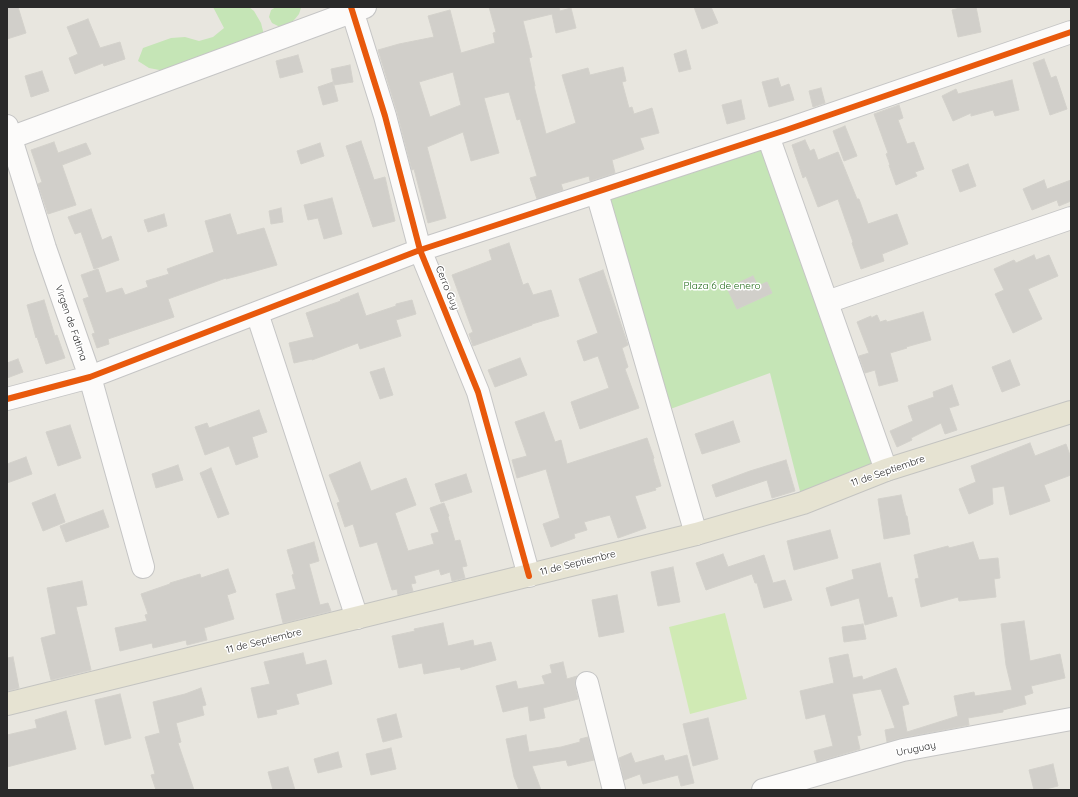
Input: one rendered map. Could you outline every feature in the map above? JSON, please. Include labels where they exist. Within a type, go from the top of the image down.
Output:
[{"type":"main road","name":"11 de Septiembre","points":[[7,704],[696,534],[803,503],[886,470],[1071,412]]},
{"type":"street","points":[[8,134],[357,9]]},
{"type":"street","name":"Cerro Guy","points":[[357,9],[420,250],[478,392],[529,576]]},
{"type":"street","points":[[7,399],[90,377],[420,250],[768,136],[1071,32]]},
{"type":"street","name":"Virgen de Fátima","points":[[8,134],[45,248],[90,377],[144,567]]},
{"type":"street","points":[[768,136],[886,470]]},
{"type":"street","points":[[597,192],[696,534]]},
{"type":"street","points":[[827,302],[1071,218]]},
{"type":"street","points":[[257,313],[357,618]]},
{"type":"street","points":[[587,683],[614,790]]},
{"type":"street","name":"Uruguay","points":[[763,790],[903,750],[1071,719]]},
{"type":"green space","points":[[213,7],[249,7],[254,11],[261,23],[264,35],[175,73],[149,68],[138,61],[143,48],[171,38],[185,37],[199,41],[213,37],[224,28]]},
{"type":"green space","points":[[276,7],[301,8],[295,19],[284,27],[272,23],[269,17],[271,10]]},
{"type":"green space","name":"Plaza 6 de enero","points":[[768,136],[886,470],[803,503],[770,373],[662,412],[597,193]]},
{"type":"green space","points":[[725,613],[747,699],[690,714],[669,627]]},
{"type":"building","points":[[7,7],[18,7],[26,33],[7,39]]},
{"type":"building","points":[[489,7],[559,7],[560,11],[571,8],[576,28],[556,33],[552,14],[523,21],[532,57],[529,58],[534,86],[546,134],[576,123],[562,75],[588,68],[590,75],[623,67],[626,81],[622,82],[629,108],[632,107],[634,114],[652,108],[659,133],[640,138],[644,149],[612,160],[615,173],[590,181],[589,176],[561,184],[563,190],[537,199],[530,178],[537,176],[520,119],[517,120],[509,92],[484,98],[499,153],[471,161],[463,132],[427,147],[446,218],[428,223],[414,169],[412,170],[397,112],[378,50],[434,37],[428,16],[450,10],[461,53],[495,43],[493,33],[496,32]],"holes":[[[453,72],[461,105],[430,117],[419,82]]]},
{"type":"building","points":[[694,7],[711,7],[718,23],[702,29]]},
{"type":"building","points":[[964,7],[976,7],[981,32],[958,37],[952,10]]},
{"type":"building","points":[[88,19],[100,48],[120,42],[125,59],[104,66],[103,63],[75,74],[69,58],[78,54],[67,27]]},
{"type":"building","points":[[686,50],[691,69],[679,72],[674,54]]},
{"type":"building","points":[[298,55],[303,72],[280,78],[276,61]]},
{"type":"building","points":[[1044,59],[1051,78],[1056,76],[1067,109],[1050,115],[1033,63]]},
{"type":"building","points":[[350,65],[353,82],[334,85],[331,69]]},
{"type":"building","points":[[42,71],[49,91],[31,97],[25,76]]},
{"type":"building","points":[[778,78],[781,87],[789,84],[794,100],[769,107],[762,82]]},
{"type":"building","points":[[1012,80],[1019,110],[995,116],[993,110],[971,116],[971,113],[953,121],[942,96],[956,89],[958,94]]},
{"type":"building","points":[[333,82],[338,101],[323,105],[318,87]]},
{"type":"building","points":[[821,88],[825,103],[813,107],[809,91]]},
{"type":"building","points":[[741,100],[745,119],[727,124],[722,105]]},
{"type":"building","points":[[899,105],[903,118],[898,120],[907,144],[914,142],[924,169],[915,172],[917,176],[896,185],[886,154],[888,153],[874,114]]},
{"type":"building","points":[[845,126],[857,156],[844,161],[833,131]]},
{"type":"building","points":[[805,140],[810,151],[814,149],[818,160],[838,152],[857,199],[859,199],[868,224],[897,214],[908,244],[882,254],[884,261],[861,269],[838,199],[818,207],[806,176],[803,178],[792,145]]},
{"type":"building","points":[[361,141],[374,180],[385,177],[395,221],[373,227],[346,146]]},
{"type":"building","points":[[54,142],[58,153],[86,143],[91,154],[62,165],[76,205],[48,214],[38,184],[42,182],[31,150]]},
{"type":"building","points":[[320,143],[324,156],[301,164],[297,151]]},
{"type":"building","points":[[968,164],[976,186],[960,192],[952,170]]},
{"type":"building","points":[[1044,180],[1047,189],[1071,180],[1071,201],[1059,206],[1057,200],[1032,210],[1023,189]]},
{"type":"building","points":[[332,198],[342,234],[324,239],[318,218],[308,220],[304,205]]},
{"type":"building","points":[[281,208],[283,222],[271,224],[269,211]]},
{"type":"building","points":[[91,209],[102,240],[111,236],[119,260],[94,269],[81,232],[75,234],[68,217]]},
{"type":"building","points":[[164,214],[167,226],[148,232],[144,220]]},
{"type":"building","points":[[230,214],[237,235],[264,228],[277,265],[226,278],[168,299],[174,317],[108,339],[109,344],[97,348],[92,334],[95,333],[83,299],[89,297],[81,275],[98,269],[106,293],[122,288],[125,295],[148,287],[146,281],[169,274],[167,269],[214,252],[205,221]]},
{"type":"building","points":[[509,243],[523,285],[528,283],[533,295],[551,290],[559,316],[532,324],[473,346],[469,334],[473,332],[452,275],[492,260],[489,250]]},
{"type":"building","points":[[1034,255],[1036,260],[1049,255],[1058,276],[1028,289],[1042,319],[1013,333],[995,294],[1004,290],[994,269],[1014,260],[1016,263]]},
{"type":"building","points":[[603,270],[628,345],[622,348],[628,367],[625,369],[639,408],[580,429],[571,402],[609,388],[598,356],[584,361],[577,341],[598,333],[579,279]]},
{"type":"building","points":[[753,276],[758,286],[767,282],[772,293],[737,309],[727,288]]},
{"type":"building","points":[[358,293],[366,316],[396,306],[396,304],[412,300],[416,314],[396,320],[401,336],[360,349],[358,343],[312,360],[294,363],[289,343],[314,337],[306,313],[341,301],[340,300]]},
{"type":"building","points":[[44,300],[55,336],[57,335],[65,358],[46,364],[37,337],[36,338],[27,305]]},
{"type":"building","points":[[923,312],[931,340],[890,353],[898,381],[879,386],[875,370],[865,373],[859,356],[869,353],[857,322],[877,315],[880,322],[886,320],[887,322]]},
{"type":"building","points":[[520,358],[527,375],[495,387],[488,370]]},
{"type":"building","points":[[18,359],[23,372],[7,378],[7,363]]},
{"type":"building","points":[[1010,360],[1020,385],[1002,392],[992,367]]},
{"type":"building","points":[[384,368],[393,395],[380,399],[370,372]]},
{"type":"building","points":[[952,385],[959,405],[949,408],[957,430],[945,434],[941,423],[897,447],[890,431],[913,421],[908,406],[934,397],[933,392]]},
{"type":"building","points":[[259,410],[267,432],[252,437],[258,457],[236,465],[229,446],[205,455],[195,427],[207,423],[209,428]]},
{"type":"building","points":[[544,412],[555,442],[561,440],[567,464],[647,438],[661,486],[655,488],[656,490],[635,496],[646,528],[618,538],[610,515],[584,522],[587,530],[574,534],[575,538],[551,547],[543,524],[560,518],[546,469],[517,478],[512,460],[527,456],[515,422]]},
{"type":"building","points":[[733,421],[740,442],[702,454],[695,434]]},
{"type":"building","points":[[70,425],[81,458],[58,466],[46,432]]},
{"type":"building","points":[[1030,443],[1035,456],[1066,444],[1071,458],[1071,475],[1044,485],[1050,501],[1010,515],[1004,486],[992,488],[993,504],[969,514],[959,489],[976,482],[971,466]]},
{"type":"building","points":[[26,457],[32,474],[7,483],[7,464]]},
{"type":"building","points":[[786,460],[795,491],[772,498],[767,480],[716,497],[712,485]]},
{"type":"building","points":[[360,462],[371,491],[406,478],[416,505],[395,513],[408,551],[434,544],[431,534],[439,532],[430,508],[444,503],[455,541],[460,540],[467,566],[462,567],[465,578],[452,581],[450,572],[441,575],[439,569],[414,576],[416,583],[411,584],[413,591],[398,595],[397,589],[392,590],[377,542],[360,547],[353,524],[345,527],[337,503],[340,502],[329,475]]},
{"type":"building","points":[[178,465],[183,480],[156,488],[152,474]]},
{"type":"building","points":[[211,468],[229,514],[218,518],[200,473]]},
{"type":"building","points":[[466,474],[472,492],[441,502],[435,484]]},
{"type":"building","points":[[55,494],[65,522],[43,531],[32,503]]},
{"type":"building","points":[[901,495],[910,534],[884,539],[878,499]]},
{"type":"building","points":[[103,510],[109,527],[66,542],[60,526]]},
{"type":"building","points":[[830,530],[838,558],[794,570],[787,541]]},
{"type":"building","points":[[314,542],[319,561],[309,564],[320,605],[328,603],[331,611],[283,623],[276,594],[296,589],[292,575],[294,574],[287,550]]},
{"type":"building","points":[[973,542],[979,560],[998,558],[1000,578],[994,579],[996,597],[959,601],[958,597],[921,607],[915,579],[919,578],[914,555],[948,546],[949,548]]},
{"type":"building","points":[[723,554],[728,567],[764,555],[773,583],[785,580],[792,600],[764,608],[757,583],[755,583],[752,574],[706,590],[696,563]]},
{"type":"building","points":[[880,563],[888,598],[892,597],[897,616],[865,625],[859,598],[831,606],[826,588],[854,579],[852,570]]},
{"type":"building","points":[[673,567],[680,602],[658,606],[651,572]]},
{"type":"building","points":[[228,569],[236,592],[227,595],[234,619],[204,628],[207,640],[187,645],[186,640],[153,648],[152,643],[120,651],[115,628],[147,621],[145,615],[148,614],[141,594],[200,574],[201,578]]},
{"type":"building","points":[[82,581],[87,605],[76,607],[91,670],[51,680],[41,638],[56,634],[47,588]]},
{"type":"building","points":[[617,595],[624,632],[599,637],[592,600]]},
{"type":"building","points":[[1024,621],[1030,661],[1060,654],[1065,678],[1031,686],[1033,693],[1024,696],[1026,704],[1003,710],[1003,712],[968,718],[969,725],[887,742],[885,730],[895,728],[881,689],[852,694],[861,735],[857,736],[860,749],[817,762],[814,751],[833,746],[825,714],[806,719],[800,691],[834,683],[829,658],[848,654],[853,678],[862,676],[863,680],[896,668],[909,704],[902,706],[907,732],[958,716],[954,696],[974,692],[975,696],[1012,690],[1006,665],[1001,624]]},
{"type":"building","points":[[443,623],[448,646],[473,640],[474,646],[491,642],[496,660],[461,670],[460,667],[424,674],[422,663],[399,668],[392,636],[415,631],[414,629]]},
{"type":"building","points":[[863,624],[866,639],[844,642],[842,627]]},
{"type":"building","points":[[303,653],[306,665],[326,660],[332,684],[296,694],[299,704],[276,710],[277,714],[258,718],[251,688],[270,684],[264,662]]},
{"type":"building","points":[[13,657],[19,688],[7,691],[7,658]]},
{"type":"building","points":[[563,662],[567,679],[577,676],[575,686],[578,699],[543,708],[545,718],[530,721],[528,706],[503,712],[496,686],[516,681],[518,689],[545,684],[542,676],[552,673],[550,665]]},
{"type":"building","points":[[201,688],[206,705],[202,706],[204,715],[176,723],[181,742],[178,743],[194,790],[156,790],[151,775],[155,774],[145,737],[160,733],[153,702],[185,694]]},
{"type":"building","points":[[120,694],[131,738],[105,745],[95,700]]},
{"type":"building","points":[[66,711],[76,749],[7,767],[7,735],[37,728],[35,720]]},
{"type":"building","points":[[396,714],[402,737],[383,742],[377,719]]},
{"type":"building","points":[[708,718],[718,759],[693,766],[683,724]]},
{"type":"building","points":[[526,735],[529,752],[561,747],[580,742],[580,739],[588,737],[594,760],[568,766],[566,760],[532,766],[541,790],[519,790],[514,777],[506,739]]},
{"type":"building","points":[[391,748],[396,769],[371,775],[366,754]]},
{"type":"building","points":[[338,752],[342,767],[318,773],[314,759]]},
{"type":"building","points":[[631,753],[635,763],[663,755],[665,761],[687,755],[694,783],[681,786],[678,775],[643,784],[640,774],[624,780],[619,758]]},
{"type":"building","points":[[1053,764],[1058,786],[1042,790],[1034,790],[1029,770]]},
{"type":"building","points":[[288,767],[295,790],[273,790],[268,772]]},
{"type":"cycle path","points":[[351,7],[385,116],[420,250],[478,392],[529,576]]},
{"type":"cycle path","points":[[7,399],[90,377],[420,250],[786,130],[1071,32]]}]
